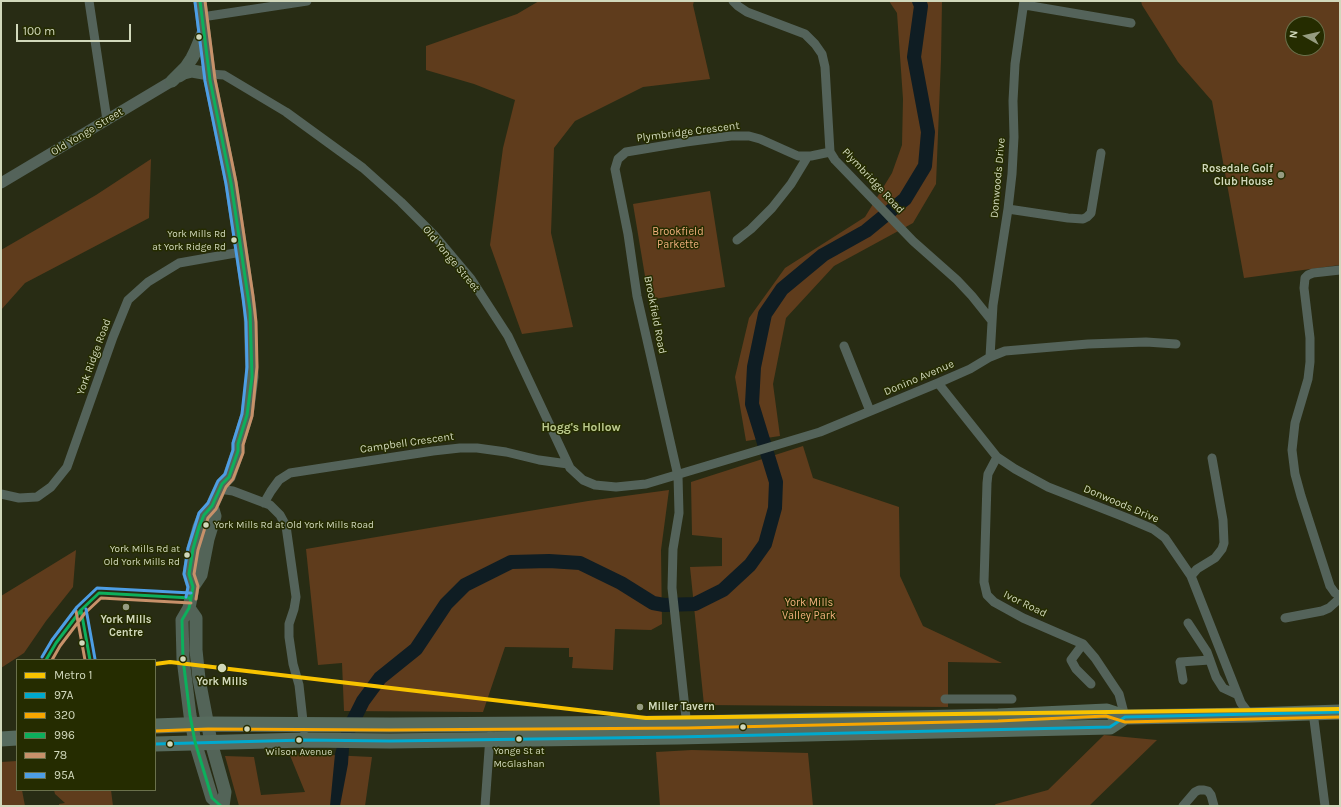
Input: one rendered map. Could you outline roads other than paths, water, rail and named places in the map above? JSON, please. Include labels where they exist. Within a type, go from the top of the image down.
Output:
[{"type":"main road","points":[[189,608],[196,618],[196,650],[199,679],[211,742],[225,792],[222,806],[212,798],[195,742],[182,644],[182,620],[189,608],[193,588],[201,575],[215,516],[212,506],[221,486],[229,477],[238,451],[238,444],[247,415],[252,367],[250,310],[231,183],[210,77],[200,1]]},
{"type":"main road","points":[[172,81],[186,67],[192,58],[203,32]]},
{"type":"main road","points":[[172,81],[184,73],[192,71],[210,77]]},
{"type":"main road","points":[[156,744],[305,740],[490,740],[687,730],[969,723],[1110,726],[1125,717],[1340,712]]},
{"type":"main road","points":[[156,726],[192,724],[492,724],[687,730]]},
{"type":"main road","points":[[1,739],[16,738]]},
{"type":"street","points":[[89,1],[107,120]]},
{"type":"street","points":[[202,17],[307,1]]},
{"type":"street","name":"Plymbridge Road","points":[[733,1],[738,6],[755,16],[805,34],[811,39],[822,54],[825,67],[830,152],[842,169],[866,194],[907,233],[913,241],[957,280],[992,321]]},
{"type":"street","points":[[1024,3],[1131,23]]},
{"type":"street","name":"Donwoods Drive","points":[[990,357],[992,321],[1008,209],[1014,137],[1013,101],[1015,64],[1024,3]]},
{"type":"street","name":"Old Yonge Street","points":[[210,77],[224,74],[286,112],[363,168],[401,202],[434,236],[471,279],[508,336],[568,464],[577,475],[595,485],[602,486],[636,486],[678,476]]},
{"type":"street","name":"Old Yonge Street","points":[[1,183],[172,81]]},
{"type":"street","name":"Plymbridge Crescent","points":[[618,159],[626,152],[686,142],[737,136],[749,136],[760,139],[798,156],[808,156],[830,152]]},
{"type":"street","points":[[1008,209],[1068,218],[1083,219],[1087,217],[1091,212],[1101,153]]},
{"type":"street","points":[[737,240],[751,229],[772,208],[791,184],[808,156]]},
{"type":"street","name":"Brookfield Road","points":[[618,159],[615,169],[628,234],[638,296],[678,476],[678,513],[673,548],[672,588],[687,730]]},
{"type":"street","name":"York Ridge Road","points":[[1,494],[19,498],[37,497],[51,487],[67,467],[128,300],[148,282],[179,263],[241,252]]},
{"type":"street","points":[[1285,618],[1322,611],[1329,608],[1340,597],[1333,590],[1328,580],[1296,480],[1292,457],[1295,423],[1308,379],[1310,362],[1310,338],[1304,288],[1305,278],[1313,273],[1340,270]]},
{"type":"street","name":"Donino Avenue","points":[[678,476],[756,450],[824,431],[970,369],[990,357],[1005,351],[1088,344],[1146,342],[1176,344]]},
{"type":"street","points":[[844,346],[870,411]]},
{"type":"street","name":"Donwoods Drive","points":[[938,383],[997,457],[1014,469],[1048,487],[1153,529],[1165,538],[1191,576],[1241,703],[1250,715]]},
{"type":"street","name":"Campbell Crescent","points":[[264,503],[270,491],[279,480],[290,473],[433,451],[477,448],[568,464]]},
{"type":"street","name":"Ivor Road","points":[[997,457],[988,474],[986,483],[984,582],[987,595],[994,602],[1023,618],[1083,644],[1095,658],[1121,697],[1125,717]]},
{"type":"street","points":[[1191,576],[1197,569],[1215,558],[1222,549],[1224,543],[1223,520],[1212,458]]},
{"type":"street","points":[[221,486],[272,507],[278,512],[285,523],[296,597],[290,624],[289,638],[293,664],[299,686],[305,740]]},
{"type":"street","points":[[1188,623],[1204,647],[1216,677],[1223,688],[1238,695]]},
{"type":"street","points":[[1083,644],[1071,660],[1076,669],[1090,684]]},
{"type":"street","points":[[1183,680],[1180,662],[1210,660]]},
{"type":"street","points":[[945,699],[1012,700]]},
{"type":"street","points":[[968,699],[969,723]]},
{"type":"street","points":[[1313,712],[1325,806]]},
{"type":"street","points":[[486,806],[492,724]]},
{"type":"street","points":[[1183,806],[1199,790],[1208,791],[1214,806]]},
{"type":"waterway","points":[[349,729],[363,701],[380,678],[416,649],[446,604],[465,585],[511,562],[549,561],[580,563],[621,583],[653,603],[664,605],[695,604],[723,590],[750,565],[765,544],[775,508],[776,482],[752,404],[754,367],[765,314],[782,289],[823,255],[866,231],[905,199],[925,166],[928,132],[914,57],[921,6],[919,1]]},
{"type":"metro line","name":"1","points":[[156,664],[170,662],[646,718],[1340,709]]},
{"type":"place","name":"Rosedale Golf Club House","points":[[1281,175]]},
{"type":"place","name":"York Mills Rd at York Ridge Rd","points":[[234,240]]},
{"type":"place","name":"York Mills Rd at Old York Mills Road","points":[[206,525]]},
{"type":"place","name":"York Mills Rd at Old York Mills Rd","points":[[187,555]]},
{"type":"place","name":"York Mills Centre","points":[[126,607]]},
{"type":"place","name":"York Mills","points":[[222,668]]},
{"type":"place","name":"Miller Tavern","points":[[640,707]]},
{"type":"place","name":"Yonge St at McGlashan","points":[[519,739]]},
{"type":"place","name":"Wilson Avenue","points":[[299,740]]},
{"type":"district","name":"Hogg's Hollow","points":[[581,428]]},
{"type":"park label","name":"Brookfield Parkette","points":[[678,238]]},
{"type":"park label","name":"York Mills Valley Park","points":[[809,609]]}]
